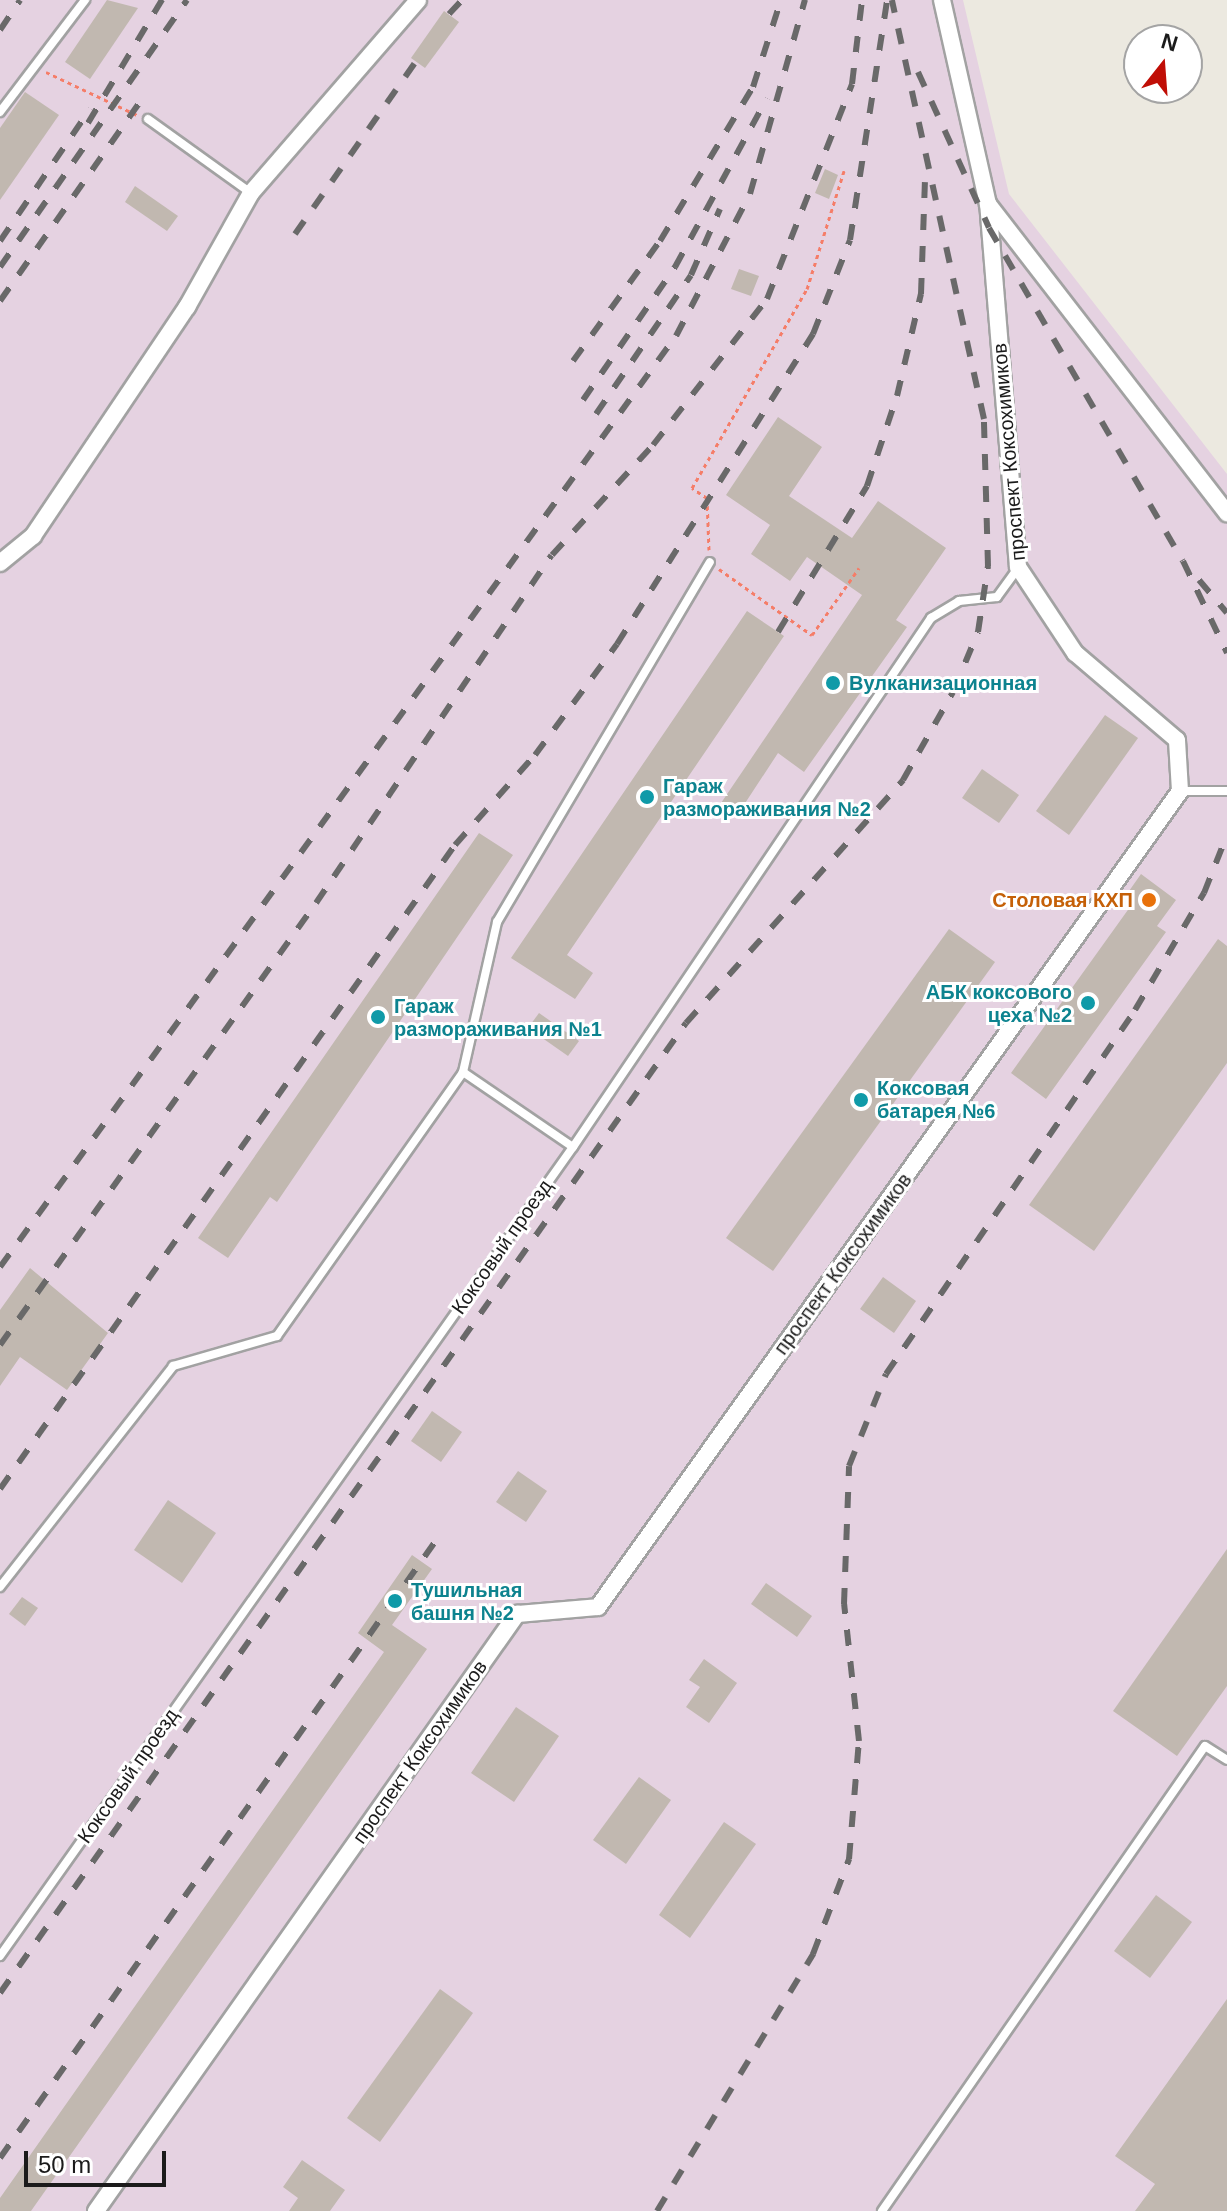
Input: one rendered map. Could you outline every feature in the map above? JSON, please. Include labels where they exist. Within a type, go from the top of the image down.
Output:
[{"type":"street","points":[[0,563],[33,536],[187,307],[251,193],[418,0]]},
{"type":"street","name":"проспект Коксохимиков","points":[[96,2211],[517,1614],[598,1607],[1180,791],[1177,740],[1075,653],[1018,567],[988,204],[942,0]]},
{"type":"street","points":[[988,204],[1227,513]]},
{"type":"lane","points":[[0,112],[32,65],[85,0]]},
{"type":"lane","points":[[148,119],[251,193]]},
{"type":"lane","points":[[0,1587],[173,1366],[277,1336],[463,1072],[497,922],[710,562]]},
{"type":"lane","name":"Коксовый проезд","points":[[0,1956],[573,1147],[931,618],[959,601],[997,597],[1018,567]]},
{"type":"lane","points":[[1180,791],[1227,791]]},
{"type":"lane","points":[[463,1072],[573,1147]]},
{"type":"lane","points":[[882,2211],[1205,1746],[1227,1760]]},
{"type":"path","points":[[32,65],[148,119]]},
{"type":"path","points":[[844,171],[807,289],[692,488],[707,498],[710,562],[812,635],[859,568]]},
{"type":"shaded area","points":[[0,0],[963,0],[1009,194],[1227,474],[1227,2211],[0,2211]]},
{"type":"building","points":[[107,0],[138,8],[90,79],[65,62]]},
{"type":"building","points":[[444,11],[459,22],[425,68],[411,58]]},
{"type":"building","points":[[25,92],[59,115],[0,200],[0,128]]},
{"type":"building","points":[[825,169],[838,175],[829,199],[815,193]]},
{"type":"building","points":[[135,186],[178,216],[167,231],[125,202]]},
{"type":"building","points":[[739,269],[759,276],[751,296],[731,289]]},
{"type":"building","points":[[778,417],[822,447],[789,496],[852,538],[878,501],[946,548],[896,620],[907,627],[804,772],[778,753],[736,817],[719,806],[862,595],[807,557],[790,581],[751,554],[770,525],[726,495]]},
{"type":"building","name":"Гараж размораживания №2","points":[[747,611],[784,636],[567,955],[593,973],[575,999],[511,958]]},
{"type":"building","points":[[1105,715],[1138,738],[1069,835],[1036,811]]},
{"type":"building","points":[[982,769],[1019,795],[999,823],[962,798]]},
{"type":"building","name":"Гараж размораживания №1","points":[[479,833],[513,855],[277,1202],[270,1197],[228,1258],[198,1238]]},
{"type":"building","name":"АБК коксового цеха №2","points":[[1141,874],[1176,900],[1157,926],[1166,932],[1046,1099],[1011,1073],[1130,907],[1122,901]]},
{"type":"building","name":"Коксовая батарея №6","points":[[949,929],[995,962],[773,1271],[726,1238]]},
{"type":"building","points":[[1218,939],[1227,946],[1227,1063],[1094,1251],[1029,1205]]},
{"type":"building","points":[[539,1013],[579,1041],[568,1056],[528,1028]]},
{"type":"building","points":[[30,1268],[108,1333],[67,1390],[20,1357],[0,1386],[0,1310]]},
{"type":"building","points":[[883,1277],[916,1301],[894,1333],[860,1309]]},
{"type":"building","points":[[432,1411],[462,1432],[441,1462],[411,1441]]},
{"type":"building","points":[[518,1471],[547,1491],[526,1522],[496,1502]]},
{"type":"building","points":[[168,1500],[216,1533],[182,1583],[134,1550]]},
{"type":"building","points":[[1227,1549],[1227,1686],[1177,1756],[1113,1711]]},
{"type":"building","points":[[412,1555],[432,1569],[392,1625],[427,1649],[31,2211],[0,2211],[0,2198],[384,1652],[358,1633]]},
{"type":"building","points":[[766,1583],[812,1616],[797,1637],[751,1604]]},
{"type":"building","points":[[22,1597],[38,1608],[25,1626],[9,1614]]},
{"type":"building","points":[[704,1659],[737,1683],[709,1723],[686,1707],[700,1687],[689,1680]]},
{"type":"building","points":[[516,1707],[559,1736],[514,1802],[471,1773]]},
{"type":"building","points":[[639,1777],[671,1800],[626,1864],[593,1840]]},
{"type":"building","points":[[724,1822],[756,1844],[690,1938],[659,1915]]},
{"type":"building","points":[[1156,1895],[1192,1922],[1150,1978],[1114,1951]]},
{"type":"building","points":[[440,1989],[473,2013],[380,2142],[347,2118]]},
{"type":"building","points":[[1227,1999],[1227,2211],[1135,2211],[1155,2184],[1115,2156]]},
{"type":"building","points":[[302,2160],[345,2190],[330,2211],[289,2211],[298,2198],[283,2187]]},
{"type":"railway","points":[[0,30],[20,0]]},
{"type":"railway","points":[[88,123],[162,0]]},
{"type":"railway","points":[[0,267],[187,0]]},
{"type":"railway","points":[[449,14],[462,0]]},
{"type":"railway","points":[[573,361],[660,241],[753,87],[781,0]]},
{"type":"railway","points":[[0,1267],[676,336],[750,194],[805,0]]},
{"type":"railway","points":[[0,1345],[316,903],[552,555],[653,445],[767,299],[852,84],[862,0]]},
{"type":"railway","points":[[0,1489],[455,845],[535,755],[617,644],[813,334],[850,240],[887,0]]},
{"type":"railway","points":[[0,1993],[686,1023],[903,780],[953,692],[978,632],[988,566],[984,419],[892,0]]},
{"type":"railway","points":[[295,234],[416,61]]},
{"type":"railway","points":[[918,72],[989,228],[1183,561],[1227,653]]},
{"type":"railway","points":[[0,301],[146,93]]},
{"type":"railway","points":[[583,400],[675,267],[767,98]]},
{"type":"railway","points":[[0,241],[90,109]]},
{"type":"railway","points":[[778,632],[867,486],[897,396],[921,294],[925,182]]},
{"type":"railway","points":[[596,414],[691,275],[720,209]]},
{"type":"railway","points":[[1199,580],[1227,613]]},
{"type":"railway","points":[[657,2211],[813,1954],[849,1859],[859,1741],[844,1604],[849,1466],[886,1374],[1135,1010],[1204,893],[1227,835]]},
{"type":"railway","points":[[0,2158],[437,1539]]},
{"type":"place","name":"Вулканизационная","points":[[833,683]]},
{"type":"place","name":"Гараж размораживания №2","points":[[647,797]]},
{"type":"place","name":"Столовая КХП","points":[[1149,900]]},
{"type":"place","name":"АБК коксового цеха №2","points":[[1088,1003]]},
{"type":"place","name":"Гараж размораживания №1","points":[[378,1017]]},
{"type":"place","name":"Коксовая батарея №6","points":[[861,1100]]},
{"type":"place","name":"Тушильная башня №2","points":[[395,1601]]}]
